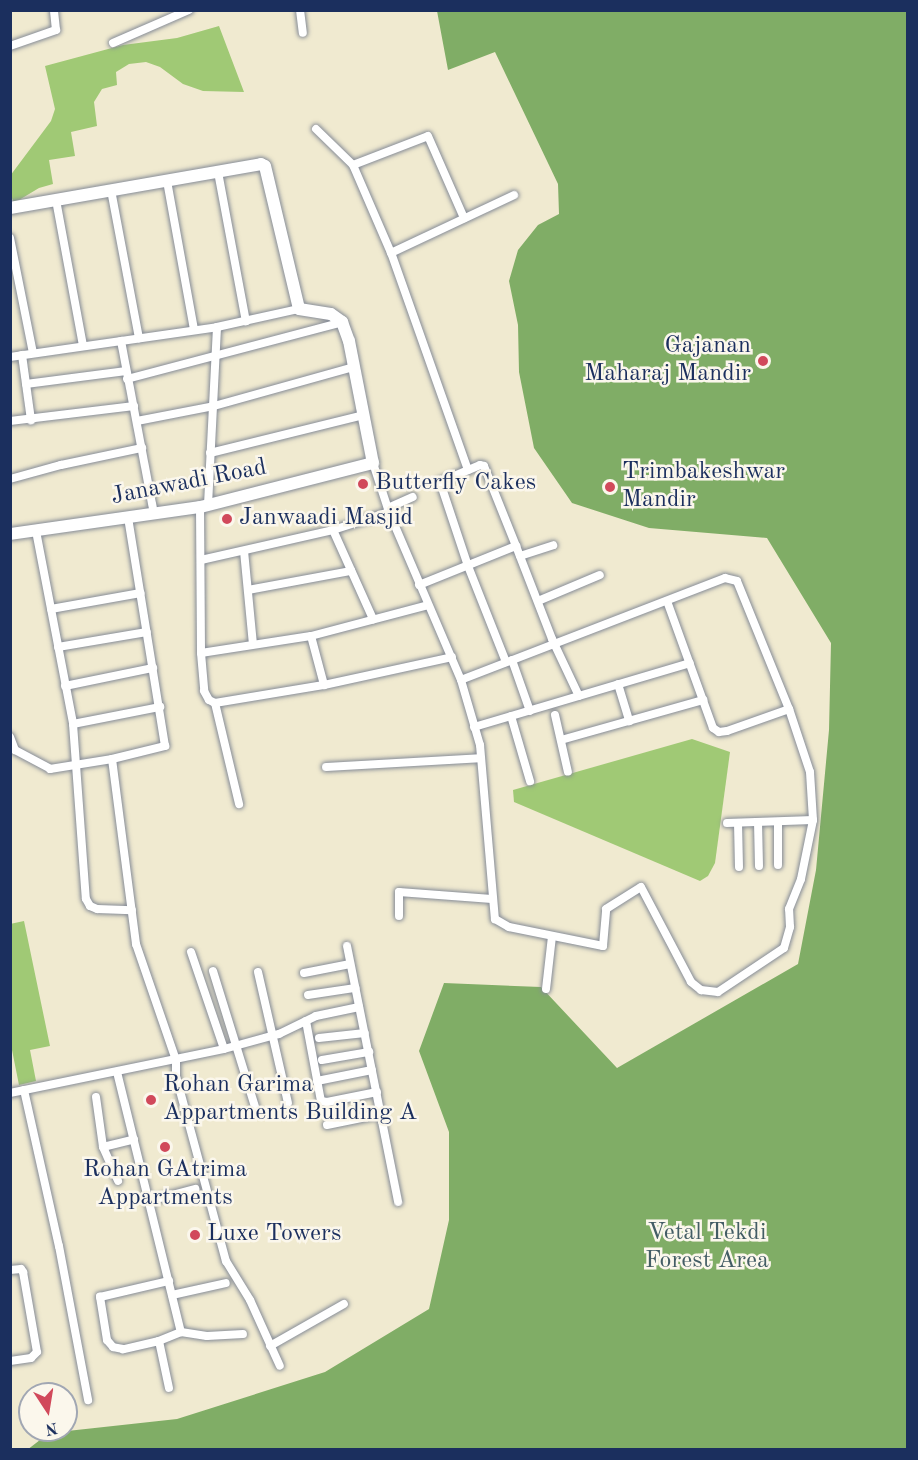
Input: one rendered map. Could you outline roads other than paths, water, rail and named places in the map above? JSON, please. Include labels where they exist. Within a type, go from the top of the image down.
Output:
[{"type":"street","points":[[10,46],[56,30],[54,10]]},
{"type":"street","points":[[113,43],[189,10]]},
{"type":"street","points":[[300,10],[303,33]]},
{"type":"street","points":[[316,129],[353,165],[391,252],[468,470]]},
{"type":"street","points":[[353,165],[428,136],[464,218]]},
{"type":"street","points":[[10,208],[261,164],[265,166],[299,309]]},
{"type":"street","points":[[218,172],[246,321]]},
{"type":"street","points":[[167,181],[194,330]]},
{"type":"street","points":[[111,190],[139,338]]},
{"type":"street","points":[[391,252],[514,195]]},
{"type":"street","points":[[56,200],[83,346]]},
{"type":"street","points":[[10,238],[33,353]]},
{"type":"street","points":[[10,357],[217,327],[299,309],[331,314],[342,322],[354,368],[373,463],[388,510],[452,657],[474,727],[480,758],[493,915],[498,923],[603,946],[606,909],[641,887],[691,982],[701,990],[718,992],[784,948],[790,927],[789,909],[801,879],[813,820],[810,772],[789,709],[737,581],[725,578],[461,680]]},
{"type":"street","points":[[26,384],[127,375],[215,356],[342,322]]},
{"type":"street","points":[[217,327],[214,406],[201,560],[201,653],[204,691],[207,698],[215,703],[324,685],[452,657]]},
{"type":"street","points":[[121,341],[154,514]]},
{"type":"street","points":[[22,355],[31,420]]},
{"type":"street","points":[[137,421],[214,406],[354,368]]},
{"type":"street","points":[[10,421],[134,406]]},
{"type":"street","points":[[210,453],[364,415]]},
{"type":"street","points":[[10,479],[61,465],[142,448]]},
{"type":"street","name":"Janawadi Road","points":[[10,534],[204,506],[373,463]]},
{"type":"street","points":[[530,711],[468,566],[440,482],[468,470],[484,466],[555,645],[579,696]]},
{"type":"street","points":[[201,560],[333,530],[388,510],[413,497]]},
{"type":"street","points":[[10,737],[13,749],[50,769],[78,766],[163,748],[165,741],[160,707],[128,517]]},
{"type":"street","points":[[333,530],[373,619]]},
{"type":"street","points":[[36,531],[73,724],[88,903],[97,909],[132,910]]},
{"type":"street","points":[[520,556],[553,545]]},
{"type":"street","points":[[419,585],[516,546]]},
{"type":"street","points":[[244,551],[253,644]]},
{"type":"street","points":[[248,590],[351,571]]},
{"type":"street","points":[[538,601],[600,575]]},
{"type":"street","points":[[51,609],[141,593]]},
{"type":"street","points":[[667,601],[709,722],[719,732],[789,709]]},
{"type":"street","points":[[201,653],[311,636],[428,605]]},
{"type":"street","points":[[58,647],[147,632]]},
{"type":"street","points":[[311,636],[324,685]]},
{"type":"street","points":[[474,727],[690,663]]},
{"type":"street","points":[[65,686],[153,668]]},
{"type":"street","points":[[618,684],[629,722]]},
{"type":"street","points":[[561,740],[703,700]]},
{"type":"street","points":[[215,703],[240,804]]},
{"type":"street","points":[[73,724],[160,707]]},
{"type":"street","points":[[555,715],[568,772]]},
{"type":"street","points":[[511,716],[530,781]]},
{"type":"street","points":[[326,767],[480,758]]},
{"type":"street","points":[[112,759],[136,944],[176,1060],[176,1076],[226,1261],[250,1300],[280,1366]]},
{"type":"street","points":[[727,824],[813,820]]},
{"type":"street","points":[[758,822],[759,866]]},
{"type":"street","points":[[778,822],[778,865]]},
{"type":"street","points":[[738,823],[739,867]]},
{"type":"street","points":[[399,916],[399,892],[492,899]]},
{"type":"street","points":[[546,989],[552,936]]},
{"type":"street","points":[[347,946],[398,1202]]},
{"type":"street","points":[[191,952],[224,1048]]},
{"type":"street","points":[[304,973],[350,964]]},
{"type":"street","points":[[213,971],[256,1110]]},
{"type":"street","points":[[258,972],[288,1103]]},
{"type":"street","points":[[308,995],[355,988]]},
{"type":"street","points":[[10,1093],[176,1060],[272,1035],[306,1021],[359,1007]]},
{"type":"street","points":[[306,1021],[323,1102],[377,1092]]},
{"type":"street","points":[[319,1038],[365,1033]]},
{"type":"street","points":[[322,1060],[369,1052]]},
{"type":"street","points":[[317,1081],[372,1070]]},
{"type":"street","points":[[117,1072],[182,1332]]},
{"type":"street","points":[[24,1090],[59,1246],[88,1400]]},
{"type":"street","points":[[96,1096],[103,1147],[118,1181]]},
{"type":"street","points":[[327,1125],[381,1114]]},
{"type":"street","points":[[103,1147],[134,1139]]},
{"type":"street","points":[[149,1201],[195,1189]]},
{"type":"street","points":[[10,1270],[17,1269],[23,1272],[37,1352],[31,1358],[10,1361]]},
{"type":"street","points":[[169,1281],[100,1297],[107,1340],[113,1347],[123,1349],[159,1341],[182,1332],[207,1336],[243,1334]]},
{"type":"street","points":[[172,1295],[226,1283]]},
{"type":"street","points":[[270,1346],[344,1304]]},
{"type":"street","points":[[159,1341],[170,1388]]},
{"type":"place","name":"Gajanan Maharaj Mandir","points":[[763,361]]},
{"type":"place","name":"Butterfly Cakes","points":[[363,484]]},
{"type":"place","name":"Trimbakeshwar Mandir","points":[[610,487]]},
{"type":"place","name":"Janwaadi Masjid","points":[[227,519]]},
{"type":"place","name":"Rohan Garima Appartments Building A","points":[[151,1100]]},
{"type":"place","name":"Rohan GAtrima Appartments","points":[[165,1147]]},
{"type":"place","name":"Luxe Towers","points":[[195,1235]]},
{"type":"park label","name":"Vetal Tekdi Forest Area","points":[[707,1248]]}]
